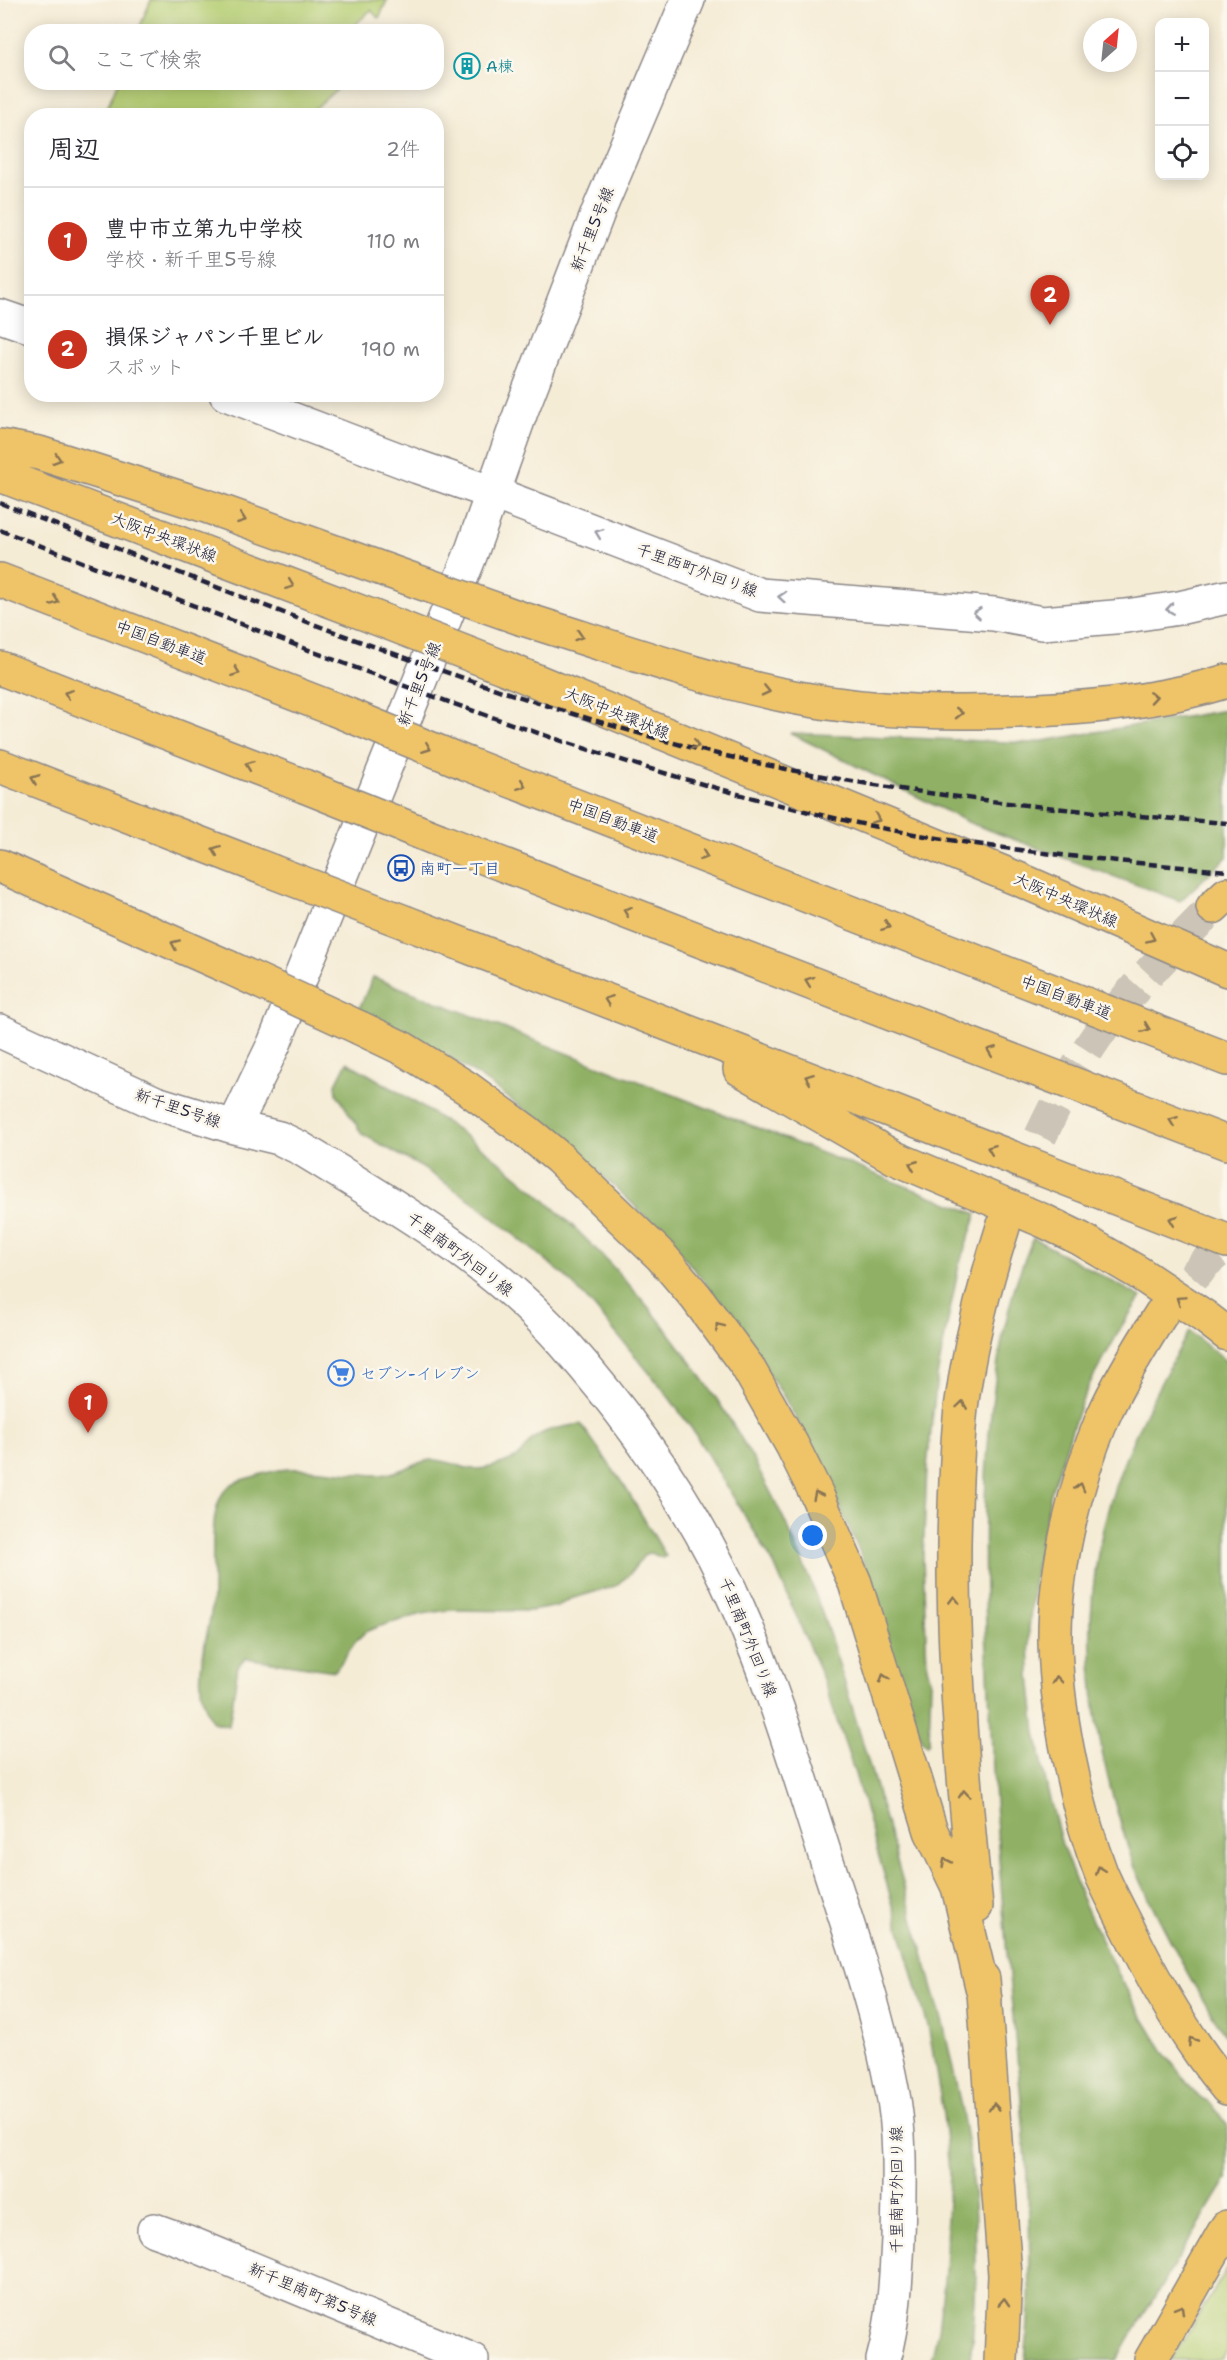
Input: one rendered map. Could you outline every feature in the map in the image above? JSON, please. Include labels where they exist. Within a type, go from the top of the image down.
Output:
[{"type":"main road","points":[[0,446],[39,453],[195,503],[523,619],[692,673],[798,698],[856,707],[992,713],[1088,708],[1218,686]]},
{"type":"main road","name":"大阪中央環状線","points":[[0,475],[505,668],[1012,876],[1227,970]]},
{"type":"main road","name":"中国自動車道","points":[[0,580],[1227,1059]]},
{"type":"main road","points":[[0,668],[439,840],[1227,1143]]},
{"type":"main road","points":[[0,766],[646,1014],[1227,1241]]},
{"type":"main road","points":[[0,866],[228,967],[404,1049],[467,1088],[526,1131],[559,1158],[661,1256],[696,1297],[747,1366],[792,1445],[843,1553],[858,1594],[931,1831],[958,1887],[985,1999]]},
{"type":"main road","points":[[646,1014],[895,1158],[1034,1216],[1081,1239],[1159,1286],[1227,1334]]},
{"type":"main road","points":[[1001,2360],[1005,2275],[985,1999],[965,1809],[954,1598],[959,1430],[966,1377],[988,1273],[1003,1227]]},
{"type":"main road","points":[[1161,1314],[1111,1401],[1087,1461],[1072,1512],[1059,1585],[1055,1639],[1057,1680],[1065,1738],[1077,1794],[1101,1873],[1148,1970],[1198,2051],[1227,2088]]},
{"type":"main road","points":[[1151,2360],[1227,2227]]},
{"type":"street","name":"新千里5号線","points":[[0,1031],[156,1103],[234,1127],[274,1044],[470,556],[522,409],[583,250],[688,0]]},
{"type":"street","points":[[0,316],[24,324]]},
{"type":"street","name":"千里西町外回り線","points":[[247,402],[760,595],[994,614],[1042,623],[1126,616],[1179,608],[1227,597]]},
{"type":"street","name":"千里南町外回り線","points":[[234,1127],[279,1138],[300,1148],[450,1242],[514,1294],[561,1339],[631,1425],[671,1483],[715,1559],[752,1640],[777,1709],[858,1958],[892,2090],[897,2121],[900,2199],[895,2288],[883,2360]]},
{"type":"street","name":"新千里南町第5号線","points":[[153,2230],[185,2241],[472,2360]]},
{"type":"green space","points":[[151,0],[387,0],[378,18],[371,10],[356,24],[141,24]]},
{"type":"green space","points":[[115,90],[335,90],[316,108],[107,108]]},
{"type":"green space","points":[[1227,710],[1227,857],[1180,901],[970,823],[790,733],[1031,743]]},
{"type":"green space","points":[[373,977],[977,1214],[959,1265],[937,1376],[927,1467],[923,1558],[927,1667],[931,1681],[927,1745],[922,1741],[901,1689],[877,1596],[813,1448],[781,1392],[703,1280],[667,1237],[595,1168],[536,1118],[477,1075],[407,1031],[358,1011]]},
{"type":"green space","points":[[347,1062],[428,1111],[486,1151],[584,1237],[621,1276],[688,1357],[746,1446],[785,1522],[811,1582],[842,1675],[944,2027],[958,2090],[967,2137],[974,2204],[976,2283],[970,2360],[931,2360],[938,2330],[945,2273],[949,2171],[943,2114],[929,2030],[855,1774],[823,1679],[774,1564],[692,1429],[662,1388],[565,1276],[475,1203],[421,1167],[362,1134],[337,1094],[336,1084]]},
{"type":"green space","points":[[1033,1238],[1141,1297],[1123,1324],[1080,1406],[1051,1492],[1034,1579],[1029,1629],[1030,1675],[1036,1733],[1048,1792],[1062,1845],[1081,1896],[1104,1947],[1135,2005],[1166,2055],[1197,2096],[1210,2102],[1227,2125],[1227,2179],[1116,2360],[1025,2360],[1030,2266],[1027,2173],[996,1813],[987,1657],[984,1550],[988,1442],[994,1389],[1015,1286]]},
{"type":"green space","points":[[1189,1331],[1227,1362],[1227,2037],[1206,2006],[1188,1973],[1134,1865],[1102,1751],[1092,1684],[1091,1616],[1099,1548],[1106,1519],[1114,1490],[1135,1436]]},
{"type":"green space","points":[[581,1424],[625,1487],[666,1556],[662,1558],[651,1553],[645,1554],[629,1575],[615,1586],[570,1599],[558,1606],[531,1611],[449,1610],[422,1614],[377,1627],[365,1632],[356,1641],[335,1671],[245,1658],[238,1666],[229,1726],[213,1722],[202,1694],[201,1666],[212,1607],[216,1511],[220,1498],[227,1488],[239,1481],[261,1474],[288,1469],[379,1475],[393,1473],[431,1460],[445,1461],[472,1469],[485,1468],[515,1458],[533,1439],[544,1432]]},
{"type":"green space","points":[[1227,2269],[1227,2352],[1222,2360],[1171,2360]]},
{"type":"tunnel","points":[[1003,1227],[1043,1130],[1067,1084],[1095,1039],[1136,987],[1213,907]]},
{"type":"tunnel","points":[[1161,1314],[1205,1263],[1227,1244]]},
{"type":"railway","points":[[0,503],[400,656],[563,711],[716,754],[861,783],[933,794],[1080,811],[1227,823]]},
{"type":"railway","points":[[0,530],[402,685],[606,755],[709,786],[813,813],[967,843],[1123,862],[1227,871]]},
{"type":"place","name":"A棟","points":[[467,66]]},
{"type":"place","name":"損保ジャパン千里ビル","points":[[1050,325]]},
{"type":"place","name":"南町一丁目","points":[[401,868]]},
{"type":"place","name":"セブン-イレブン","points":[[341,1373]]},
{"type":"place","name":"豊中市立第九中学校","points":[[88,1433]]}]
